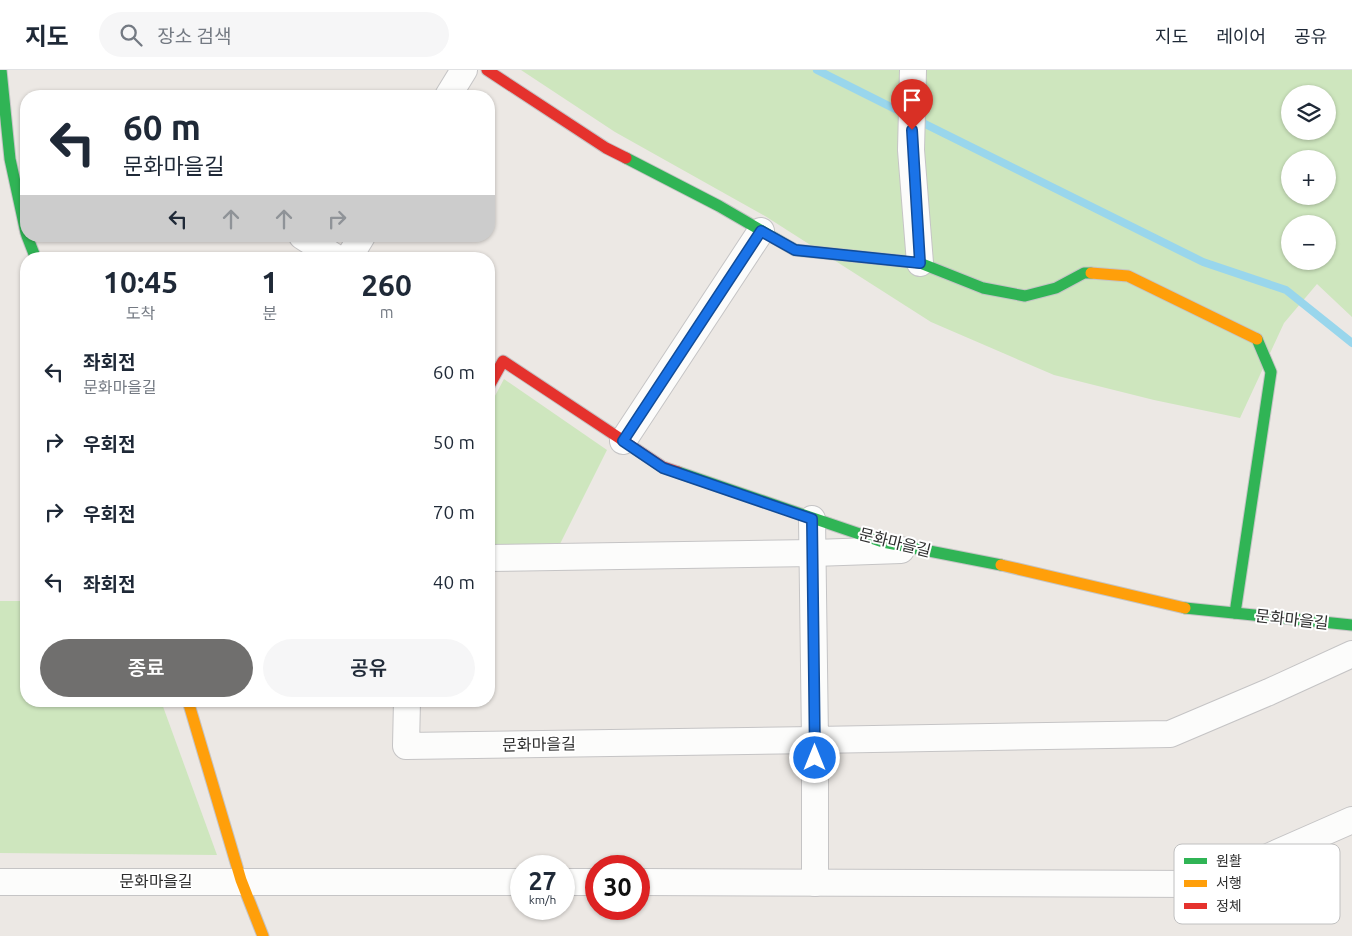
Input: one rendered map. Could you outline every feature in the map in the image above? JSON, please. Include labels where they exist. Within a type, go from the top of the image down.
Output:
[{"type":"street","points":[[1,70],[20,178]]},
{"type":"street","points":[[452,90],[464,70]]},
{"type":"street","points":[[487,70],[606,148],[719,206],[795,250],[920,263],[983,288],[1025,296],[1056,288],[1084,273],[1128,276],[1258,339],[1272,372],[1235,613]]},
{"type":"street","points":[[913,70],[911,150],[920,263]]},
{"type":"street","points":[[623,441],[761,231]]},
{"type":"street","points":[[311,242],[327,252]]},
{"type":"street","name":"문화마을길","points":[[496,357],[663,468],[883,542],[1036,572],[1188,608],[1352,625]]},
{"type":"street","points":[[812,519],[814,553],[815,883]]},
{"type":"street","points":[[495,558],[814,553],[917,549]]},
{"type":"street","points":[[815,740],[1170,734],[1270,692],[1352,654]]},
{"type":"street","points":[[190,707],[241,880],[263,936]]},
{"type":"street","name":"문화마을길","points":[[407,707],[406,746],[815,740]]},
{"type":"street","points":[[1297,844],[1352,820]]},
{"type":"street","name":"문화마을길","points":[[0,882],[241,880],[510,882]]},
{"type":"street","points":[[650,882],[1174,884]]},
{"type":"green space","points":[[521,70],[1352,70],[1352,317],[1317,284],[1284,323],[1240,418],[1154,400],[1054,375],[931,322],[765,216],[615,132]]},
{"type":"green space","points":[[504,379],[607,450],[559,546],[495,548],[495,396]]},
{"type":"green space","points":[[0,601],[20,601],[20,707],[163,707],[217,855],[0,853]]},
{"type":"waterway","points":[[817,70],[907,115]]},
{"type":"waterway","points":[[917,120],[1203,262],[1286,290],[1352,343]]},
{"type":"traffic: fast","points":[[1,70],[10,159],[20,205]]},
{"type":"traffic: fast","points":[[626,158],[719,206],[795,250],[920,263],[983,288],[1025,296],[1056,288],[1084,273],[1091,273]]},
{"type":"traffic: fast","points":[[29,242],[33,252]]},
{"type":"traffic: fast","points":[[1235,613],[1271,372],[1257,339]]},
{"type":"traffic: fast","points":[[678,472],[883,542],[1001,565]]},
{"type":"traffic: fast","points":[[1185,608],[1352,625]]},
{"type":"traffic: slow","points":[[1091,273],[1128,276],[1257,339]]},
{"type":"traffic: slow","points":[[1001,565],[1185,608]]},
{"type":"traffic: slow","points":[[190,707],[241,880],[263,936]]},
{"type":"traffic: jam","points":[[487,70],[606,148],[626,158]]},
{"type":"traffic: jam","points":[[495,375],[503,361],[663,467],[678,472]]},
{"type":"route","points":[[815,758],[814,553],[812,519],[663,468],[623,441],[761,231],[795,250],[920,263],[911,150],[912,130]]}]
